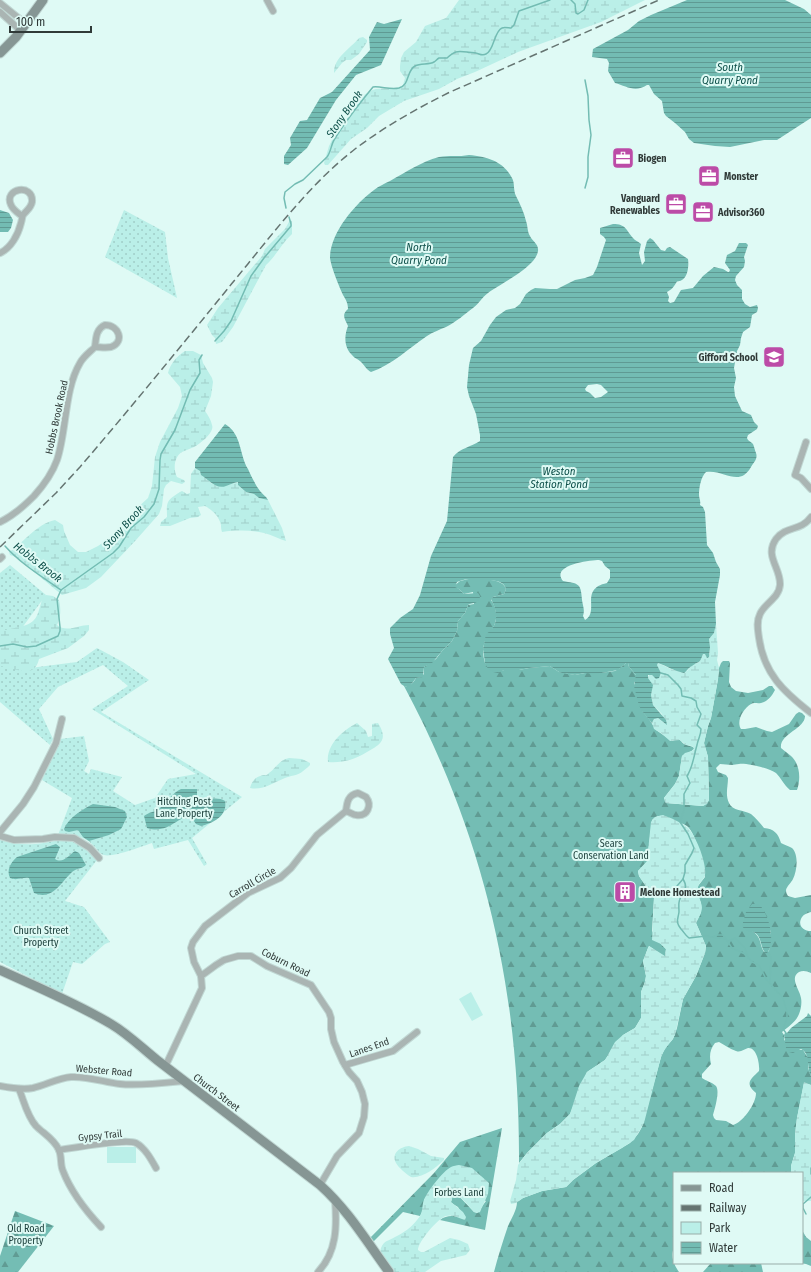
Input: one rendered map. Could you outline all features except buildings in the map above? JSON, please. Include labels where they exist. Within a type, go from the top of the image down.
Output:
[{"type":"street","points":[[0,53],[23,27],[43,0]]},
{"type":"street","points":[[267,0],[273,11]]},
{"type":"street","points":[[0,3],[23,27]]},
{"type":"street","points":[[0,12],[23,27]]},
{"type":"street","points":[[0,253],[7,249],[15,238],[22,216]]},
{"type":"street","name":"Hobbs Brook Road","points":[[0,522],[13,515],[30,500],[46,481],[52,471],[60,447],[75,375],[83,359],[95,347],[97,333],[102,327],[109,325],[116,329],[119,335],[118,342],[109,347],[95,347]]},
{"type":"street","points":[[806,442],[795,475],[811,489]]},
{"type":"street","points":[[811,517],[797,528],[789,529],[782,533],[773,546],[772,555],[780,580],[780,587],[775,597],[761,611],[758,623],[762,653],[773,677],[788,695],[811,713]]},
{"type":"street","points":[[0,832],[23,804],[34,787],[56,743],[62,719]]},
{"type":"street","name":"Carroll Circle","points":[[201,976],[194,962],[191,948],[193,942],[204,926],[248,894],[280,878],[291,868],[317,835],[346,811]]},
{"type":"street","points":[[0,836],[14,840],[55,837],[74,838],[83,842],[99,858]]},
{"type":"street","name":"Coburn Road","points":[[201,976],[224,960],[238,956],[251,956],[266,966],[311,985],[329,1012],[334,1042],[345,1065],[357,1081],[362,1092],[364,1117],[359,1133],[337,1156],[320,1185]]},
{"type":"street","name":"Church Street","points":[[0,970],[112,1024],[132,1039],[335,1198],[389,1272]]},
{"type":"street","points":[[166,1067],[202,988],[201,976]]},
{"type":"street","name":"Lanes End","points":[[345,1065],[393,1051],[417,1032]]},
{"type":"street","name":"Webster Road","points":[[0,1086],[20,1089],[32,1088],[72,1077],[122,1084],[184,1081]]},
{"type":"street","points":[[20,1089],[28,1115],[36,1126],[47,1135],[59,1150],[62,1170],[90,1215],[101,1227]]},
{"type":"street","name":"Gypsy Trail","points":[[59,1150],[106,1143],[136,1143],[147,1154],[156,1168]]},
{"type":"street","points":[[318,1272],[329,1256],[334,1244],[336,1230],[335,1198]]},
{"type":"green space","points":[[459,0],[645,0],[601,22],[518,52],[457,79],[439,89],[404,101],[379,116],[367,128],[351,139],[328,165],[325,165],[324,163],[332,140],[341,129],[356,104],[364,95],[373,90],[380,88],[396,88],[403,85],[405,78],[400,71],[400,66],[401,58],[404,52],[416,42],[425,26],[446,18]]},
{"type":"green space","points":[[363,37],[367,40],[367,42],[359,54],[351,60],[346,60],[342,63],[334,73],[337,62],[343,54],[359,38]]},
{"type":"green space","points":[[124,210],[165,232],[168,258],[177,298],[105,257]]},
{"type":"green space","points":[[290,220],[292,221],[292,234],[266,265],[233,327],[222,342],[216,344],[215,338],[207,325],[218,308],[262,256],[265,249],[285,229]]},
{"type":"green space","points":[[185,351],[193,351],[201,355],[203,363],[212,378],[213,382],[211,396],[205,411],[212,423],[211,431],[200,443],[179,454],[175,463],[176,474],[177,477],[185,482],[182,484],[171,481],[166,485],[159,514],[136,540],[101,577],[86,588],[62,595],[16,557],[10,555],[9,552],[36,529],[55,520],[63,525],[70,545],[78,552],[86,552],[114,535],[136,509],[148,498],[152,486],[155,457],[160,442],[178,408],[182,396],[180,387],[168,373],[174,360]]},
{"type":"green space","points":[[195,468],[214,485],[224,486],[239,482],[238,485],[246,492],[268,500],[282,528],[286,541],[259,532],[222,532],[217,516],[213,511],[205,506],[198,507],[201,515],[198,517],[190,518],[170,526],[160,526],[161,522],[167,517],[167,505],[169,500],[182,491],[187,494],[190,493],[191,474]]},
{"type":"green space","name":"Hitching Post Lane Property","points":[[10,565],[46,595],[19,632],[30,668],[77,662],[97,648],[123,662],[149,680],[101,712],[242,797],[192,838],[207,864],[204,866],[188,840],[154,849],[152,843],[114,855],[104,855],[83,838],[73,835],[58,835],[72,798],[42,780],[60,739],[84,736],[89,761],[84,771],[89,774],[91,769],[122,777],[113,791],[135,805],[155,798],[168,779],[196,774],[92,709],[128,686],[103,665],[58,687],[39,709],[53,739],[50,745],[0,702],[0,573]]},
{"type":"green space","name":"Sears Conservation Land","points":[[473,578],[497,581],[504,585],[506,589],[504,594],[493,597],[491,600],[496,610],[496,621],[486,639],[483,650],[485,663],[501,671],[550,666],[559,672],[575,675],[615,671],[628,663],[629,667],[636,675],[636,680],[634,683],[643,712],[656,730],[672,741],[680,740],[684,744],[694,748],[682,756],[679,776],[675,784],[664,798],[666,803],[703,806],[709,800],[708,757],[704,743],[711,718],[719,668],[723,661],[729,661],[730,663],[729,682],[731,687],[736,691],[748,693],[763,690],[769,686],[772,686],[775,690],[765,701],[760,703],[752,703],[745,709],[739,722],[741,729],[756,727],[772,732],[789,724],[799,712],[805,716],[801,725],[788,735],[781,743],[781,748],[794,759],[798,767],[799,781],[797,790],[790,790],[776,773],[763,768],[747,764],[720,764],[716,768],[718,772],[726,775],[728,778],[727,797],[731,806],[735,809],[751,814],[764,828],[775,832],[781,843],[792,848],[794,851],[796,855],[796,872],[786,890],[788,896],[795,898],[811,895],[811,912],[803,916],[800,923],[803,929],[811,931],[811,973],[802,971],[795,977],[801,1000],[800,1010],[792,1024],[782,1032],[784,1035],[784,1040],[799,1050],[803,1050],[808,1058],[811,1085],[804,1083],[797,1118],[795,1153],[791,1166],[791,1172],[673,1172],[673,1264],[675,1264],[679,1272],[494,1272],[504,1237],[515,1211],[517,1202],[523,1198],[542,1191],[566,1187],[596,1163],[630,1143],[642,1127],[661,1057],[665,1048],[673,1039],[677,1028],[683,999],[696,976],[705,953],[706,946],[696,923],[701,912],[698,886],[705,877],[699,850],[691,830],[687,826],[667,817],[657,816],[652,820],[647,862],[638,871],[639,876],[654,898],[652,931],[666,949],[665,957],[649,946],[643,961],[646,976],[641,992],[641,1018],[635,1028],[623,1035],[605,1060],[587,1072],[570,1114],[560,1124],[547,1133],[519,1163],[518,1100],[513,1038],[504,977],[492,917],[476,858],[456,800],[432,743],[404,686],[410,685],[416,678],[421,677],[424,674],[424,667],[436,659],[452,641],[457,631],[458,621],[465,613],[468,605],[474,604],[473,592],[464,594],[454,586],[460,581]],"holes":[[[767,919],[771,933],[769,951],[764,952],[759,938],[752,931]],[[719,1042],[732,1049],[741,1051],[751,1048],[756,1053],[759,1065],[759,1071],[750,1081],[750,1086],[756,1093],[754,1102],[745,1116],[733,1125],[726,1121],[716,1120],[714,1118],[713,1115],[718,1092],[717,1088],[702,1078],[702,1074],[711,1064],[710,1055],[715,1043]]]},
{"type":"green space","points":[[46,595],[53,596],[59,600],[60,613],[57,625],[68,629],[89,625],[89,630],[84,636],[68,648],[39,659],[33,670],[23,671],[0,666],[0,631],[26,625],[34,620],[43,597]]},
{"type":"green space","points":[[716,624],[717,660],[719,668],[718,679],[711,718],[704,743],[708,757],[709,800],[707,804],[703,806],[666,803],[664,798],[675,784],[679,776],[682,756],[685,753],[692,751],[694,748],[686,745],[680,740],[670,741],[654,729],[652,723],[655,718],[658,718],[664,723],[662,714],[653,705],[651,695],[652,685],[648,678],[649,675],[652,675],[655,678],[661,675],[657,665],[658,663],[673,670],[687,671],[693,664],[700,661],[703,654],[706,654],[706,657],[710,654],[709,639],[714,633]]},
{"type":"green space","points":[[357,723],[366,731],[368,737],[372,736],[372,724],[378,723],[383,733],[380,744],[353,759],[339,762],[328,762],[330,750],[336,739]]},
{"type":"green space","points":[[289,758],[302,759],[310,763],[310,765],[299,774],[268,786],[255,789],[250,788],[256,778],[267,775],[280,762]]},
{"type":"green space","points":[[663,815],[687,827],[694,836],[703,857],[705,875],[698,886],[698,894],[702,908],[696,923],[706,946],[705,953],[696,976],[683,999],[675,1035],[664,1050],[661,1057],[644,1123],[634,1140],[596,1163],[566,1187],[542,1191],[511,1204],[510,1201],[516,1180],[518,1165],[527,1153],[547,1133],[560,1124],[570,1114],[579,1086],[587,1072],[605,1060],[615,1042],[635,1028],[641,1018],[641,992],[646,976],[643,961],[649,946],[665,956],[666,949],[661,944],[652,940],[654,898],[639,876],[638,871],[647,861],[651,822],[655,817]]},
{"type":"green space","name":"Church Street Property","points":[[0,840],[26,844],[60,840],[73,841],[86,847],[97,860],[65,901],[84,907],[110,942],[105,944],[82,964],[73,962],[62,994],[0,962]]},
{"type":"green space","points":[[471,992],[483,1015],[472,1021],[459,999]]},
{"type":"green space","points":[[804,1082],[811,1085],[811,1201],[803,1201],[803,1172],[791,1172],[791,1166],[795,1153],[797,1118]]},
{"type":"green space","name":"Forbes Land","points":[[502,1128],[485,1230],[440,1220],[452,1216],[465,1219],[458,1207],[451,1202],[454,1192],[474,1212],[477,1213],[486,1201],[438,1181],[424,1200],[423,1210],[420,1216],[403,1212],[373,1242],[370,1238],[434,1173],[460,1142]]},
{"type":"green space","points":[[409,1146],[431,1156],[444,1158],[444,1160],[424,1175],[411,1177],[399,1167],[395,1159],[397,1151]]},
{"type":"green space","points":[[107,1147],[136,1147],[136,1163],[107,1163]]},
{"type":"green space","points":[[459,1165],[472,1168],[489,1183],[488,1194],[480,1212],[474,1212],[457,1193],[454,1192],[451,1202],[463,1212],[466,1217],[465,1220],[456,1216],[446,1216],[442,1218],[425,1236],[418,1250],[424,1252],[450,1238],[468,1244],[470,1250],[466,1255],[441,1261],[425,1272],[393,1272],[384,1261],[381,1254],[380,1251],[382,1245],[404,1232],[415,1223],[421,1215],[423,1203],[428,1192],[448,1169]]},
{"type":"green space","name":"Old Road Property","points":[[15,1211],[54,1226],[18,1272],[0,1272],[0,1256]]},
{"type":"green space","points":[[803,1232],[811,1241],[811,1266],[803,1264]]},
{"type":"green space","points":[[710,1264],[761,1264],[763,1272],[703,1272]]},
{"type":"water","name":"South Quarry Pond","points":[[687,0],[785,0],[804,9],[811,15],[811,118],[777,140],[764,140],[730,147],[694,143],[689,139],[685,132],[666,116],[662,101],[654,94],[649,85],[635,89],[615,83],[608,71],[609,63],[607,59],[592,57],[593,49],[628,30],[639,21]]},
{"type":"water","points":[[402,19],[381,65],[356,75],[336,100],[307,148],[288,165],[284,164],[284,156],[291,145],[290,138],[300,121],[307,120],[320,98],[332,92],[370,50],[369,37],[377,22],[384,24]]},
{"type":"water","name":"North Quarry Pond","points":[[469,155],[494,161],[508,172],[513,180],[515,194],[522,208],[529,234],[538,249],[536,257],[517,275],[484,296],[475,306],[457,320],[429,335],[393,361],[371,372],[349,352],[346,345],[345,337],[348,326],[344,315],[348,309],[348,305],[335,276],[330,258],[334,239],[339,229],[352,211],[378,187],[432,159],[443,156]]},
{"type":"water","points":[[0,210],[9,213],[13,220],[11,228],[8,232],[0,232]]},
{"type":"water","name":"Weston Station Pond","points":[[613,224],[623,226],[634,239],[641,244],[639,253],[642,265],[645,261],[644,252],[647,241],[650,238],[661,250],[665,251],[670,247],[688,259],[686,276],[682,280],[678,281],[667,292],[669,297],[668,301],[670,303],[674,302],[681,290],[693,288],[703,276],[714,267],[729,272],[730,270],[725,263],[727,255],[735,251],[739,243],[746,243],[748,245],[744,257],[744,267],[736,276],[735,280],[737,285],[742,290],[742,299],[745,304],[750,307],[757,305],[758,308],[757,312],[752,315],[750,327],[743,332],[737,351],[734,368],[736,378],[734,387],[735,396],[742,411],[751,415],[754,422],[758,426],[757,429],[748,435],[747,438],[753,444],[756,457],[746,473],[741,476],[736,477],[706,472],[702,479],[699,489],[699,496],[700,505],[703,507],[705,512],[707,545],[713,553],[720,569],[715,602],[716,624],[714,633],[709,639],[709,657],[707,658],[705,654],[703,654],[700,661],[684,673],[658,663],[657,665],[661,673],[659,678],[656,679],[652,675],[648,675],[648,678],[653,685],[651,695],[653,705],[666,720],[667,725],[658,718],[654,719],[652,723],[641,710],[634,686],[636,675],[629,667],[628,663],[618,670],[596,674],[585,673],[575,675],[559,672],[550,666],[519,670],[504,670],[498,673],[488,669],[485,663],[483,649],[486,634],[493,627],[496,618],[495,609],[491,599],[504,594],[506,589],[505,586],[497,581],[470,579],[457,582],[455,587],[464,594],[478,593],[480,599],[478,602],[468,605],[465,613],[458,621],[457,631],[452,641],[432,663],[424,667],[423,677],[416,678],[410,686],[404,686],[401,684],[388,659],[394,648],[390,628],[400,618],[413,609],[420,595],[431,556],[447,521],[453,457],[462,450],[480,441],[476,414],[467,387],[469,365],[473,348],[481,341],[496,317],[506,310],[515,308],[531,290],[535,288],[557,289],[575,280],[593,275],[606,240],[600,234],[600,228]],"holes":[[[588,385],[601,385],[608,392],[601,397],[595,398],[585,389]],[[599,560],[602,561],[610,570],[610,578],[607,583],[594,590],[592,595],[591,611],[585,620],[583,616],[584,608],[580,587],[578,585],[563,581],[560,576],[566,567],[573,564]]]},
{"type":"water","points":[[225,424],[234,433],[240,445],[245,463],[256,486],[268,500],[246,492],[238,485],[238,482],[222,487],[212,484],[201,475],[200,471],[195,468],[195,462]]},
{"type":"water","points":[[181,789],[197,789],[198,801],[215,799],[225,801],[222,815],[215,821],[201,826],[196,824],[191,817],[186,817],[161,829],[147,828],[144,816],[159,809]]},
{"type":"water","points":[[93,804],[115,807],[125,811],[127,817],[121,829],[109,835],[89,841],[83,837],[78,830],[69,832],[65,831],[64,829],[66,825],[72,818],[80,811]]},
{"type":"water","points":[[56,844],[60,847],[55,859],[63,860],[75,851],[79,853],[86,865],[72,872],[51,893],[41,895],[34,893],[29,878],[10,878],[10,866],[17,857]]},
{"type":"water","points":[[752,904],[759,904],[766,914],[771,935],[770,948],[767,954],[763,949],[758,936],[752,932],[746,931],[742,926],[746,912]]},
{"type":"water","points":[[808,1013],[811,1016],[811,1076],[806,1054],[801,1049],[793,1053],[789,1052],[786,1048],[784,1035],[807,1016]]},
{"type":"waterway","name":"Stony Brook","points":[[286,208],[284,198],[285,192],[303,180],[327,157],[338,133],[373,87],[392,89],[399,88],[405,84],[410,71],[415,66],[432,63],[439,58],[447,58],[456,52],[482,55],[486,54],[491,49],[499,30],[503,28],[511,28],[514,25],[519,11],[550,0]]},
{"type":"waterway","name":"Stony Brook","points":[[571,0],[575,4],[576,13],[578,14],[584,10],[588,0]]},
{"type":"waterway","points":[[585,80],[588,96],[591,135],[588,157],[588,177],[585,188]]},
{"type":"waterway","name":"Stony Brook","points":[[215,341],[231,321],[251,276],[291,226],[289,217]]},
{"type":"waterway","name":"Stony Brook","points":[[0,646],[13,644],[27,647],[36,646],[58,636],[60,627],[57,599],[61,590],[113,553],[119,547],[131,528],[144,517],[154,504],[159,489],[161,454],[175,430],[190,390],[200,373],[199,360],[202,355]]},
{"type":"waterway","name":"Hobbs Brook","points":[[5,546],[24,564],[61,590]]},
{"type":"waterway","points":[[661,673],[668,675],[678,685],[681,689],[682,696],[696,701],[697,707],[701,714],[697,725],[701,729],[701,733],[692,765],[687,776],[690,783],[684,794],[684,810],[680,822],[688,834],[694,848],[685,865],[683,879],[676,888],[680,898]]},
{"type":"waterway","points":[[683,879],[685,882],[685,889],[679,902],[677,920],[686,936],[689,938],[706,936],[726,939]]},
{"type":"waterway","points":[[713,937],[716,935],[723,935],[732,948],[747,955]]},
{"type":"waterway","points":[[729,941],[735,938],[745,948],[748,957],[752,962],[759,965],[766,979],[783,998],[787,1012],[787,1018],[783,1029],[786,1033]]},
{"type":"waterway","points":[[768,952],[771,958],[770,983]]},
{"type":"waterway","points":[[811,1168],[811,1174]]},
{"type":"waterway","points":[[806,1214],[803,1204],[811,1197]]},
{"type":"railway","points":[[0,547],[56,493],[80,467],[294,209],[323,177],[355,149],[400,119],[448,93],[659,0]]},
{"type":"place","name":"Biogen","points":[[623,158]]},
{"type":"place","name":"Monster","points":[[709,176]]},
{"type":"place","name":"Vanguard Renewables","points":[[676,204]]},
{"type":"place","name":"Advisor360","points":[[703,212]]},
{"type":"place","name":"Gifford School","points":[[774,357]]},
{"type":"place","name":"Melone Homestead","points":[[625,892]]}]
